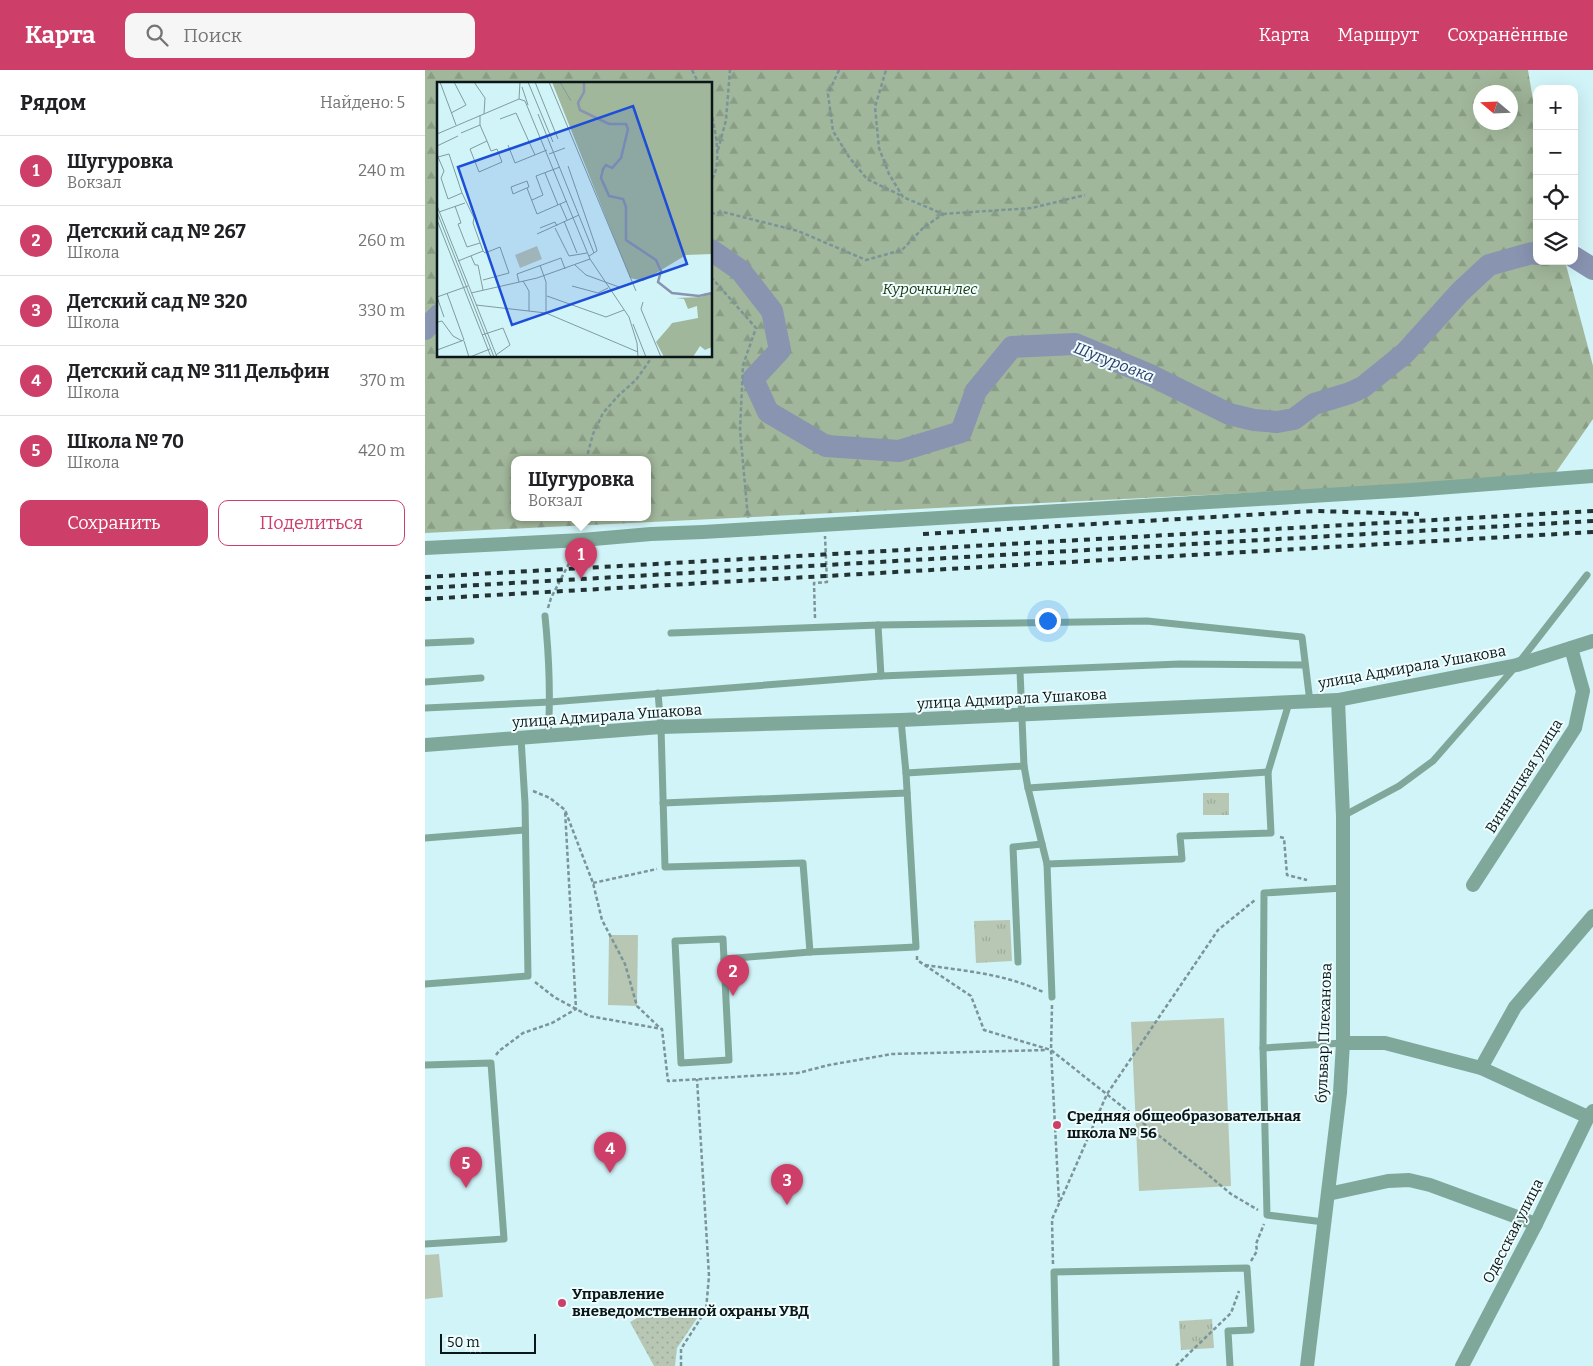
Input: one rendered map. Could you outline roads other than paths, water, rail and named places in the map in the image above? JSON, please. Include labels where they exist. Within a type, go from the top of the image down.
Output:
[{"type":"street","points":[[425,548],[1411,490],[1593,476]]},
{"type":"street","name":"улица Адмирала Ушакова","points":[[425,745],[661,728],[901,720],[1338,700],[1517,665],[1593,641]]},
{"type":"street","name":"Винницкая улица","points":[[1473,885],[1575,728],[1583,691],[1571,648]]},
{"type":"street","name":"бульвар Плеханова","points":[[1307,1366],[1340,1093],[1343,1043],[1343,816],[1338,700]]},
{"type":"street","points":[[1481,1068],[1515,1007],[1593,916]]},
{"type":"street","points":[[1343,1043],[1385,1043],[1481,1068],[1591,1114]]},
{"type":"street","name":"Одесская улица","points":[[1462,1366],[1591,1114]]},
{"type":"street","points":[[1328,1194],[1388,1181],[1409,1180],[1430,1185],[1536,1224]]},
{"type":"lane","points":[[1343,816],[1399,786],[1433,761],[1517,665],[1587,575]]},
{"type":"lane","points":[[545,616],[550,702],[548,736]]},
{"type":"lane","points":[[671,633],[878,625],[1147,621],[1302,637],[1310,702]]},
{"type":"lane","points":[[878,625],[881,676]]},
{"type":"lane","points":[[425,643],[471,641]]},
{"type":"lane","points":[[425,708],[550,702],[881,676],[1180,664],[1305,665]]},
{"type":"lane","points":[[1020,671],[1024,766],[1047,864],[1052,997]]},
{"type":"lane","points":[[425,682],[481,678]]},
{"type":"lane","points":[[658,693],[661,728],[665,867],[803,863],[810,952]]},
{"type":"lane","points":[[1047,864],[1182,859],[1180,836],[1271,833],[1268,772],[1289,703]]},
{"type":"lane","points":[[724,959],[810,952],[916,947],[901,720]]},
{"type":"lane","points":[[425,984],[528,976],[524,788],[521,738]]},
{"type":"lane","points":[[906,773],[1024,766]]},
{"type":"lane","points":[[1028,788],[1268,772]]},
{"type":"lane","points":[[663,803],[907,792]]},
{"type":"lane","points":[[425,838],[525,830]]},
{"type":"lane","points":[[1018,962],[1013,847],[1042,844]]},
{"type":"lane","points":[[1325,1222],[1267,1215],[1263,1048],[1264,893],[1343,888]]},
{"type":"lane","points":[[723,939],[724,959],[729,1060],[681,1063],[675,941],[723,939]]},
{"type":"lane","points":[[1263,1048],[1343,1043]]},
{"type":"lane","points":[[425,1065],[491,1063],[504,1240],[425,1244]]},
{"type":"lane","points":[[1056,1366],[1054,1272],[1247,1268],[1251,1330],[1228,1331],[1229,1366]]},
{"type":"waterway","name":"Шугуровка","points":[[713,251],[740,270],[772,311],[780,350],[753,379],[768,412],[826,446],[899,451],[961,432],[976,391],[1012,347],[1075,344],[1150,375],[1229,414],[1254,420],[1277,422],[1294,419],[1314,404],[1363,387],[1405,353],[1460,292],[1489,265],[1533,253]]},
{"type":"waterway","name":"Шугуровка","points":[[1578,260],[1593,269]]},
{"type":"waterway","name":"Шугуровка","points":[[425,329],[437,317]]},
{"type":"railway","points":[[923,534],[1315,511],[1419,514]]},
{"type":"railway","points":[[425,577],[1593,511]]},
{"type":"railway","points":[[425,588],[1593,521]]},
{"type":"railway","points":[[425,599],[1593,532]]},
{"type":"place","name":"Шугуровка","points":[[581,579]]},
{"type":"place","name":"Детский сад № 267","points":[[733,996]]},
{"type":"place","name":"Средняя общеобразовательная школа № 56","points":[[1057,1125]]},
{"type":"place","name":"Детский сад № 311 Дельфин","points":[[610,1173]]},
{"type":"place","name":"Школа № 70","points":[[466,1188]]},
{"type":"place","name":"Детский сад № 320","points":[[787,1205]]},
{"type":"place","name":"Управление вневедомственной охраны УВД","points":[[562,1303]]},
{"type":"park label","name":"Курочкин лес","points":[[930,289]]}]
